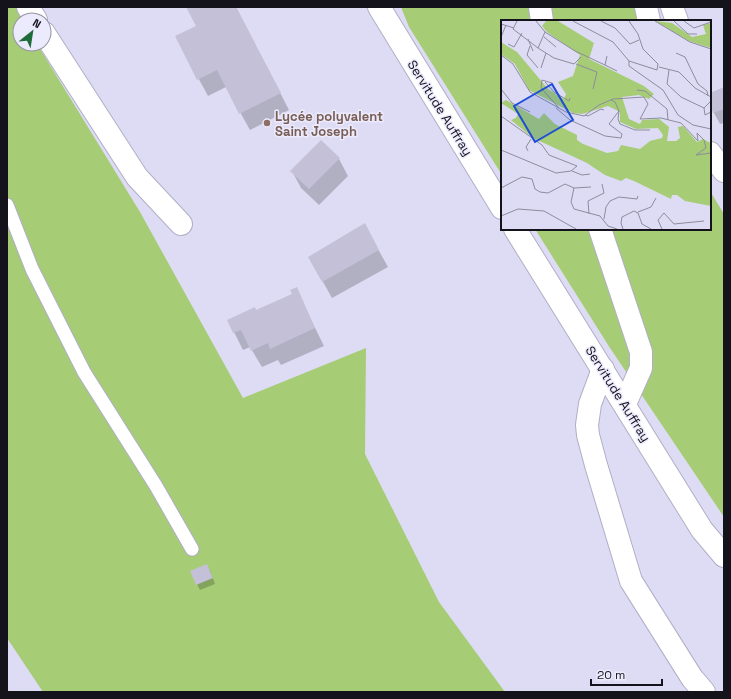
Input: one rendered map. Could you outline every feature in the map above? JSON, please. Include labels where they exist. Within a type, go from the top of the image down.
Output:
[{"type":"street","name":"Servitude Auffray","points":[[379,7],[501,206]]},
{"type":"street","points":[[540,7],[542,20]]},
{"type":"street","points":[[646,7],[649,20]]},
{"type":"street","points":[[672,7],[677,20]]},
{"type":"street","points":[[52,45],[137,177],[181,224]]},
{"type":"street","points":[[711,154],[724,171]]},
{"type":"street","name":"Servitude Auffray","points":[[516,230],[702,530],[724,556]]},
{"type":"street","points":[[600,230],[641,352],[641,368],[625,404]]},
{"type":"street","points":[[603,369],[590,404],[588,435],[631,582],[692,678],[704,692]]},
{"type":"lane","points":[[7,206],[32,269],[84,372],[156,486],[192,548]]},
{"type":"green space","points":[[7,7],[18,7],[20,12],[12,12],[12,52],[42,52],[140,212],[243,398],[366,348],[365,454],[439,602],[505,692],[43,692],[7,638]]},
{"type":"green space","points":[[401,7],[636,7],[637,20],[501,20],[501,173],[409,27]]},
{"type":"green space","points":[[711,193],[724,214],[724,517],[610,348],[536,230],[711,230]]},
{"type":"building","points":[[186,7],[236,7],[281,93],[239,114],[217,70],[197,80],[175,36],[196,26]]},
{"type":"building","points":[[724,87],[724,109],[713,113],[711,108],[711,93]]},
{"type":"building","points":[[321,140],[340,158],[309,189],[290,171]]},
{"type":"building","points":[[365,223],[379,250],[322,282],[308,257]]},
{"type":"building","points":[[297,287],[315,328],[270,349],[268,343],[251,351],[241,330],[233,333],[227,320],[255,307],[256,310],[292,294],[290,290]]},
{"type":"building","points":[[207,564],[213,578],[196,585],[190,571]]},
{"type":"place","name":"Lycée polyvalent Saint Joseph","points":[[267,123]]}]
